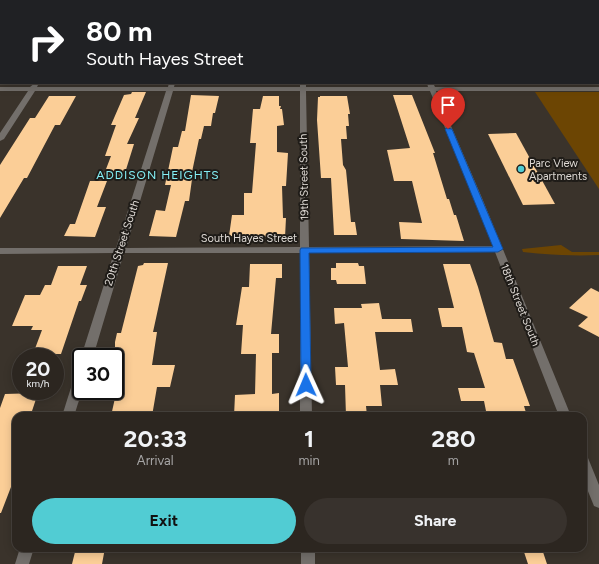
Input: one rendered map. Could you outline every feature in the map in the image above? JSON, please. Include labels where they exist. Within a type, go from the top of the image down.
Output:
[{"type":"street","points":[[0,89],[35,86],[564,86],[599,89]]},
{"type":"street","points":[[0,139],[35,86]]},
{"type":"street","name":"20th Street South","points":[[90,348],[171,86]]},
{"type":"street","name":"19th Street South","points":[[302,86],[306,412]]},
{"type":"street","name":"18th Street South","points":[[431,86],[563,412]]},
{"type":"street","name":"South Hayes Street","points":[[0,251],[498,249]]},
{"type":"street","points":[[69,412],[73,400]]},
{"type":"street","points":[[587,472],[599,502]]},
{"type":"street","points":[[22,564],[26,552]]},
{"type":"street","points":[[308,552],[308,564]]},
{"type":"shaded area","points":[[535,92],[599,92],[599,189]]},
{"type":"shaded area","points":[[561,245],[572,252],[599,252],[599,255],[542,254],[523,252],[522,249]]},
{"type":"building","points":[[132,92],[146,92],[135,118],[139,118],[127,144],[134,144],[124,176],[103,177],[111,156],[105,156],[116,125],[111,125],[124,95],[131,94]]},
{"type":"building","points":[[191,95],[219,96],[215,113],[213,113],[211,126],[204,126],[201,139],[199,139],[192,172],[189,201],[185,201],[176,237],[149,236],[156,210],[165,211],[171,185],[165,185],[173,147],[178,147],[182,131],[185,131]]},
{"type":"building","points":[[393,95],[412,95],[435,153],[433,153],[447,199],[449,199],[454,215],[456,215],[464,241],[401,239],[399,222],[422,223],[412,181],[394,181],[387,150],[410,148]]},
{"type":"building","points":[[49,96],[76,96],[60,125],[55,125],[27,178],[24,178],[0,218],[0,165],[30,118],[35,118]]},
{"type":"building","points":[[263,96],[279,96],[279,106],[281,106],[280,109],[282,109],[284,125],[277,126],[277,152],[288,153],[286,186],[282,186],[283,218],[286,218],[285,237],[229,236],[232,215],[244,215],[244,193],[252,193],[256,143],[250,143],[253,109],[260,109]]},
{"type":"building","points":[[347,96],[350,114],[348,114],[349,126],[346,126],[347,139],[341,139],[343,165],[346,170],[351,222],[355,222],[357,235],[334,235],[331,178],[321,178],[317,120],[318,97]]},
{"type":"building","name":"Parc View Apartments","points":[[516,133],[555,204],[523,205],[488,134]]},
{"type":"building","points":[[90,181],[107,181],[97,207],[106,207],[95,237],[64,236],[70,224],[75,224]]},
{"type":"building","points":[[144,263],[168,263],[153,332],[157,332],[152,365],[175,365],[170,387],[157,387],[153,412],[112,412],[115,400],[124,400],[124,348],[115,348],[115,342],[117,333],[121,333],[138,266],[143,265]]},
{"type":"building","points":[[336,263],[358,263],[359,266],[364,266],[366,284],[337,284],[336,280],[331,280],[331,268],[336,268]]},
{"type":"building","points":[[250,264],[282,264],[282,278],[276,278],[271,334],[279,334],[279,353],[272,353],[272,394],[279,393],[279,412],[234,412],[235,395],[255,394],[256,354],[241,354],[243,325],[236,325],[242,287],[249,287]]},
{"type":"building","points":[[443,264],[470,264],[494,342],[502,343],[506,359],[513,359],[530,406],[524,406],[526,412],[486,412],[484,401],[461,401],[458,388],[485,388],[474,353],[467,352],[462,327],[442,327],[438,308],[454,308]]},
{"type":"building","points":[[58,266],[87,266],[80,285],[87,285],[81,301],[79,301],[63,348],[35,348],[42,330],[31,330],[33,326],[12,326],[25,295],[40,295],[45,285],[51,285]]},
{"type":"building","points":[[591,288],[599,292],[599,337],[578,326],[588,317],[569,308]]},
{"type":"building","points":[[379,303],[382,319],[411,319],[413,332],[375,332],[380,370],[395,369],[398,385],[380,385],[382,406],[366,406],[367,412],[346,412],[345,385],[336,385],[335,367],[348,367],[344,323],[335,324],[334,308],[362,308],[361,304]]},
{"type":"building","points":[[5,394],[12,394],[12,400],[36,400],[32,412],[12,412],[12,484],[1,513],[0,513],[0,408]]},
{"type":"building","points":[[75,552],[104,552],[102,564],[72,564]]},
{"type":"building","points":[[524,552],[543,552],[547,564],[528,564]]},
{"type":"place","name":"Parc View Apartments","points":[[521,169]]},
{"type":"district","name":"ADDISON HEIGHTS","points":[[158,175]]},
{"type":"route","points":[[306,385],[304,250],[498,249],[448,129]]}]
